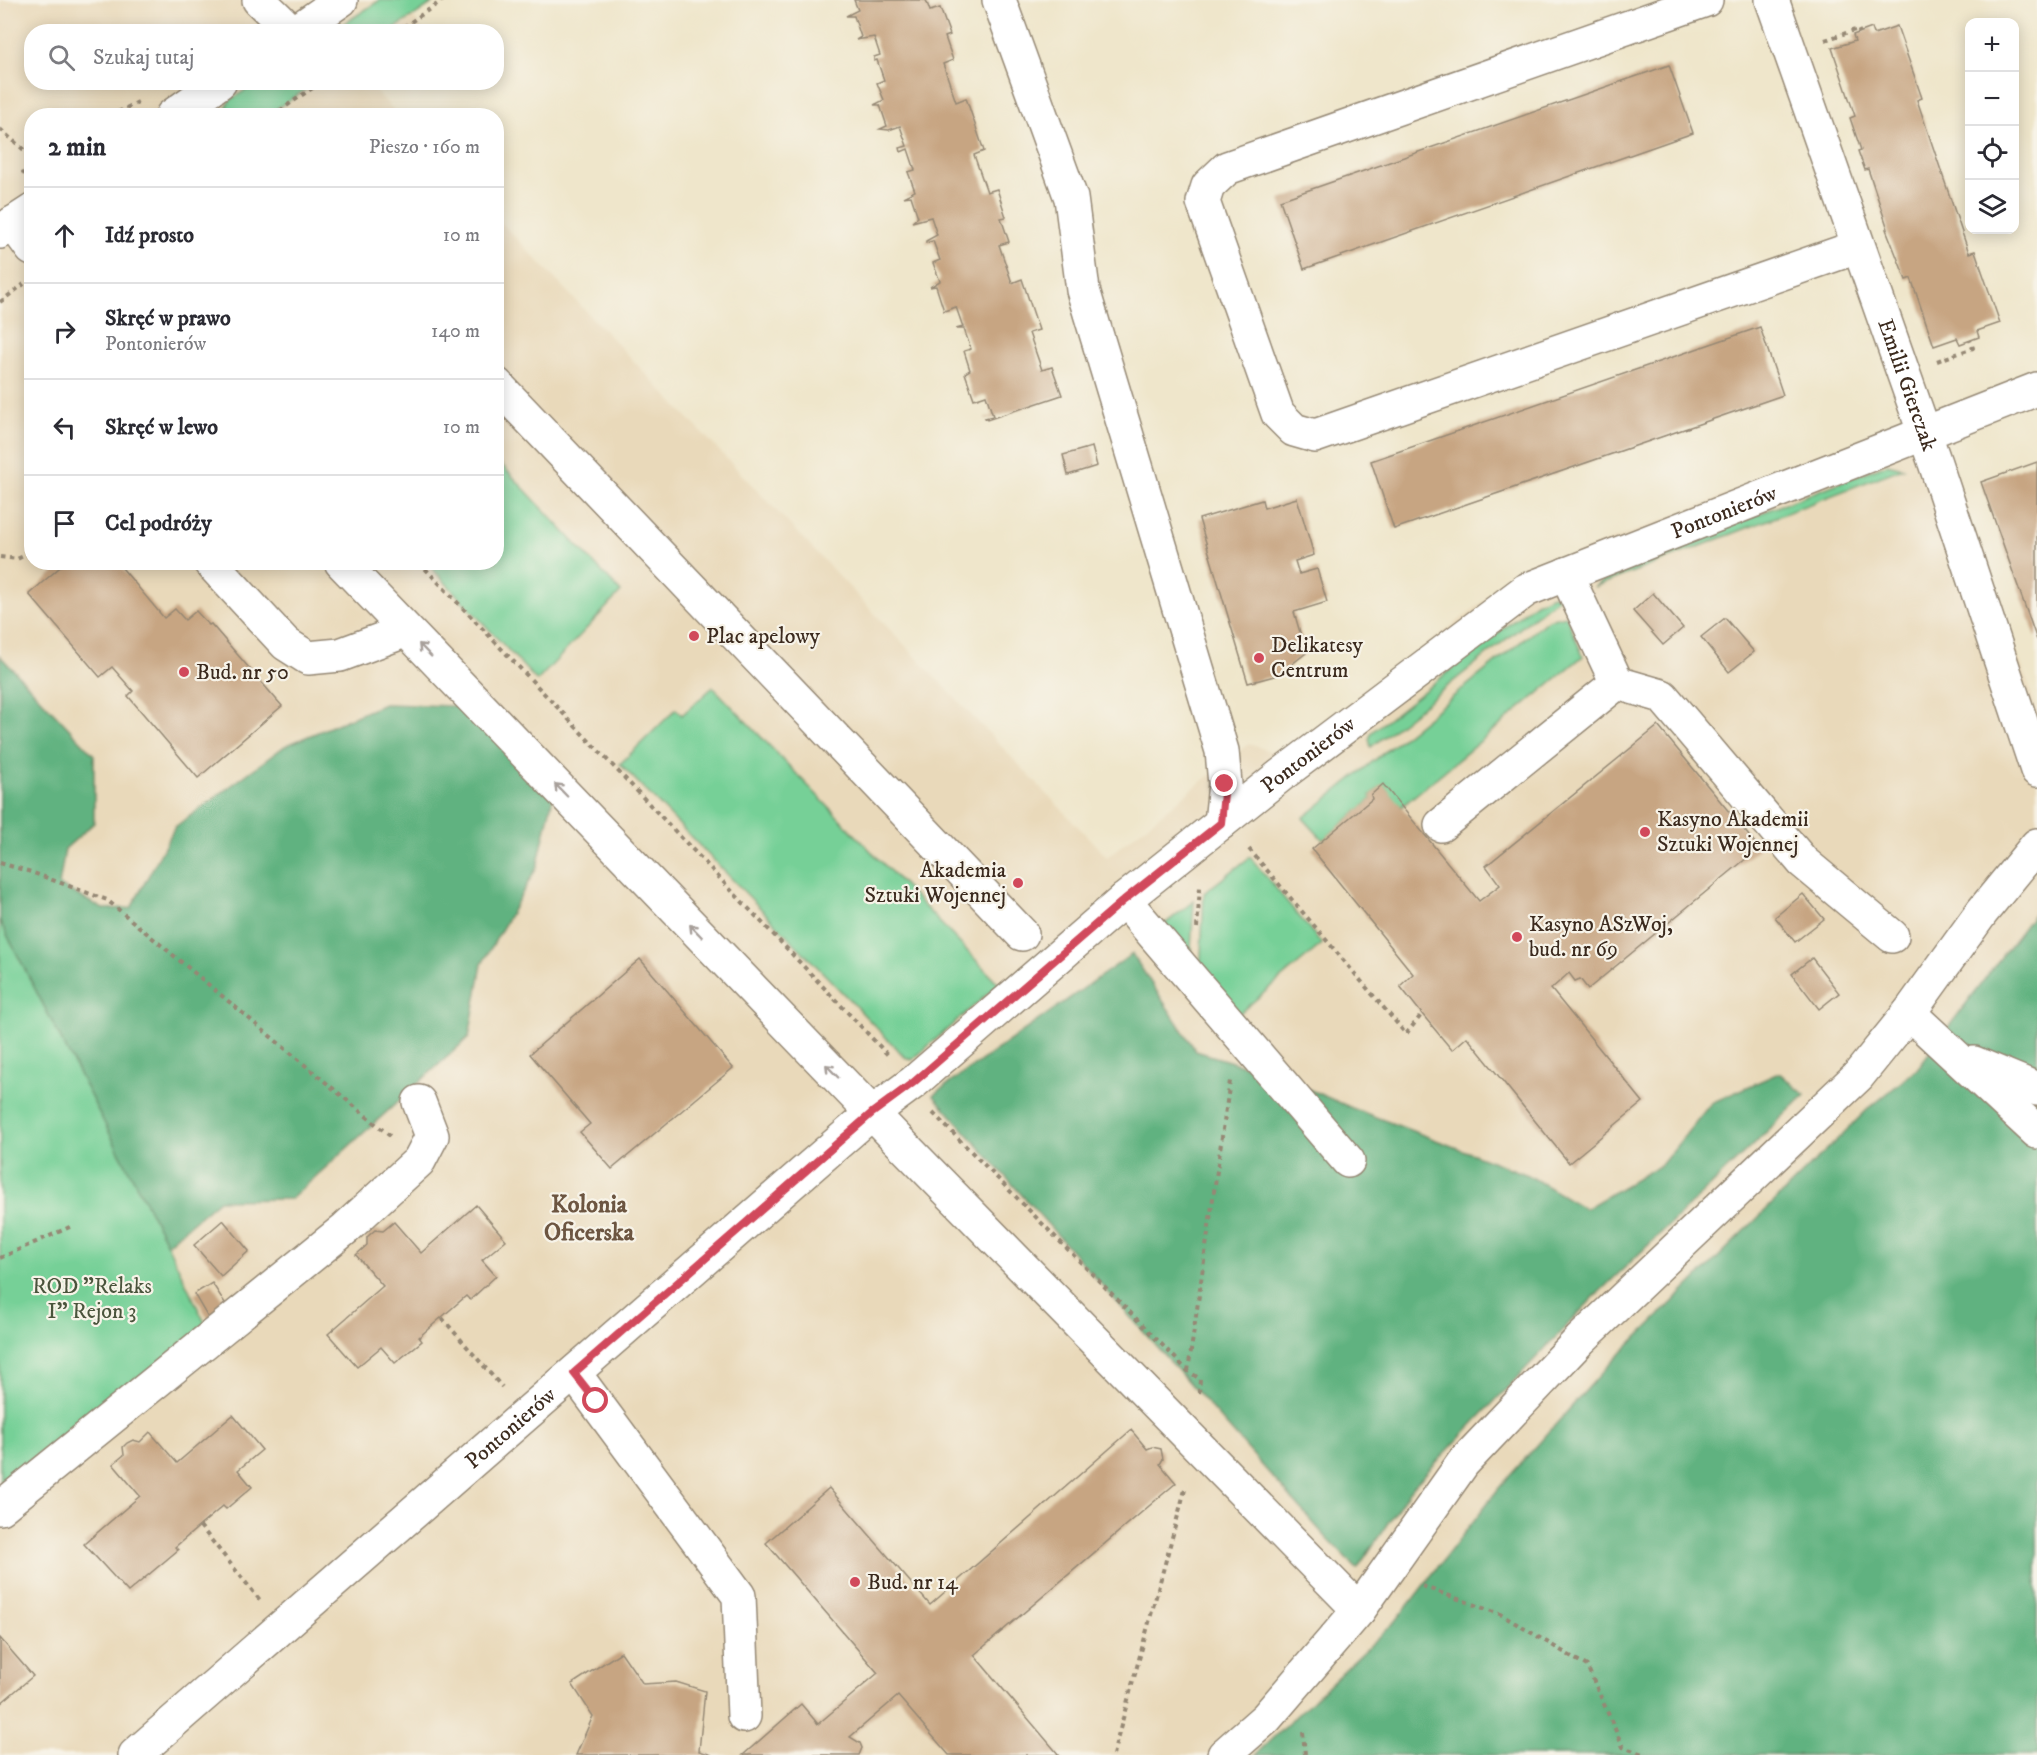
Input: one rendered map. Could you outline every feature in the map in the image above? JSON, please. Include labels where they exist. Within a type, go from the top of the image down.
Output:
[{"type":"street","points":[[259,0],[284,24]]},
{"type":"street","points":[[305,24],[341,0]]},
{"type":"street","points":[[999,0],[1071,198],[1083,290],[1222,751],[1225,784],[1221,823]]},
{"type":"street","points":[[1706,0],[1227,168],[1208,186],[1203,202],[1278,414],[1294,430],[1315,436],[1857,247]]},
{"type":"street","name":"Emilii Gierczak","points":[[1772,0],[1923,433],[2037,770]]},
{"type":"street","name":"Pontonierów","points":[[135,1755],[872,1113],[914,1082],[1124,900],[1281,775],[1526,590],[2037,389]]},
{"type":"street","points":[[504,392],[1022,934]]},
{"type":"street","points":[[217,570],[286,644],[308,658],[340,655],[394,635],[402,626]]},
{"type":"street","points":[[349,570],[872,1113],[1359,1610]]},
{"type":"street","points":[[1566,574],[1617,683],[1662,696],[1803,862],[1892,936]]},
{"type":"street","points":[[1442,825],[1617,683]]},
{"type":"street","points":[[1222,751],[1247,766],[1281,775]]},
{"type":"street","points":[[1224,1755],[1266,1718],[1359,1610],[1463,1462],[1580,1340],[1857,1076],[1909,1012],[1982,912],[2037,845]]},
{"type":"street","points":[[1124,900],[1348,1161]]},
{"type":"street","points":[[1909,1012],[2037,1132]]},
{"type":"street","points":[[1955,1056],[2037,1089]]},
{"type":"street","points":[[0,1508],[346,1228],[419,1161],[432,1136],[419,1102]]},
{"type":"street","points":[[574,1373],[739,1596],[744,1716]]},
{"type":"path","points":[[408,24],[443,0]]},
{"type":"path","points":[[1824,40],[1858,29],[1860,33]]},
{"type":"path","points":[[284,108],[309,90]]},
{"type":"path","points":[[0,129],[24,150]]},
{"type":"path","points":[[0,302],[24,284]]},
{"type":"path","points":[[0,557],[17,559],[24,556]]},
{"type":"path","points":[[427,570],[914,1082],[927,1107],[1188,1371],[1200,1378],[1197,1445],[1113,1755]]},
{"type":"path","points":[[1240,855],[1257,841]]},
{"type":"path","points":[[1248,848],[1406,1034],[1422,1014]]},
{"type":"path","points":[[0,863],[107,900],[419,1161]]},
{"type":"path","points":[[1148,927],[1208,880]]},
{"type":"path","points":[[1188,1371],[1237,1032]]},
{"type":"path","points":[[0,1258],[72,1226]]},
{"type":"path","points":[[442,1318],[526,1415]]},
{"type":"path","points":[[200,1526],[283,1627]]},
{"type":"path","points":[[1394,1561],[1406,1580],[1500,1614],[1587,1666],[1623,1746],[1645,1755]]},
{"type":"shaded area","name":"Akademia Sztuki Wojennej","points":[[0,0],[402,0],[418,24],[24,24],[24,90],[374,90],[392,108],[24,108],[24,570],[504,570],[504,225],[1107,857],[1249,744],[1270,751],[1294,748],[1511,580],[1931,414],[2037,708],[2037,909],[1963,1005],[2037,1755],[0,1755]]},
{"type":"green space","points":[[380,0],[437,0],[401,24],[344,24]]},
{"type":"green space","points":[[246,90],[305,90],[278,108],[226,108],[229,101]]},
{"type":"green space","points":[[1887,464],[1903,468],[1594,587],[1620,568]]},
{"type":"green space","points":[[504,467],[621,592],[537,681],[434,570],[504,570]]},
{"type":"green space","points":[[1553,595],[1559,597],[1371,747],[1369,739],[1372,732],[1536,603]]},
{"type":"green space","points":[[1566,616],[1583,656],[1401,807],[1383,785],[1371,795],[1372,799],[1323,840],[1303,818],[1548,620]]},
{"type":"green space","points":[[445,654],[553,797],[537,867],[482,964],[469,1037],[291,1199],[219,1200],[167,1244],[0,921],[0,656],[94,755],[94,823],[65,849],[59,885],[103,909],[131,908],[175,827],[285,746],[384,704],[454,706]]},
{"type":"green space","points":[[713,687],[999,984],[912,1060],[905,1057],[620,764],[676,709],[682,715]]},
{"type":"green space","points":[[1250,857],[1322,944],[1235,1017],[1200,975],[1204,893]]},
{"type":"green space","points":[[1194,901],[1190,965],[1161,927]]},
{"type":"green space","points":[[2037,909],[2037,1755],[1255,1755],[1396,1621],[1499,1488],[1605,1369],[1867,1110],[1917,1069]]},
{"type":"green space","name":"ROD \"Relaks I\" Rejon 3","points":[[0,921],[167,1244],[208,1329],[0,1482]]},
{"type":"green space","points":[[1132,954],[1196,1051],[1278,1076],[1352,1108],[1528,1175],[1585,1209],[1662,1164],[1711,1103],[1779,1073],[1805,1095],[1594,1297],[1410,1490],[1357,1569],[1324,1535],[933,1095]]},
{"type":"building","points":[[854,0],[926,0],[930,11],[940,8],[950,35],[945,37],[953,60],[943,64],[956,102],[966,98],[984,151],[974,155],[987,192],[997,189],[1006,217],[1001,218],[1009,242],[999,245],[1012,283],[1022,279],[1039,330],[1029,333],[1042,370],[1052,367],[1062,395],[987,420],[985,418],[993,416],[986,395],[974,399],[965,373],[970,370],[964,351],[971,349],[964,329],[956,329],[963,327],[956,307],[944,311],[936,286],[930,287],[940,281],[933,263],[940,260],[933,241],[926,243],[937,235],[931,217],[912,222],[918,217],[911,196],[903,197],[915,191],[908,172],[915,170],[908,149],[901,152],[900,148],[907,146],[900,126],[889,130],[880,129],[887,126],[880,105],[874,105],[884,100],[877,83],[884,80],[877,60],[874,61],[874,57],[880,55],[874,37],[856,40],[861,37],[854,16],[846,16],[858,10]]},
{"type":"building","points":[[1897,26],[1922,98],[1917,100],[1969,253],[1975,251],[2000,323],[1977,331],[1979,337],[1960,344],[1957,338],[1934,346],[1911,278],[1906,280],[1886,229],[1888,229],[1868,169],[1865,170],[1858,151],[1861,150],[1850,118],[1855,116],[1832,48],[1855,41],[1853,35],[1872,28],[1874,34]]},
{"type":"building","points":[[1669,65],[1693,133],[1304,269],[1280,200]]},
{"type":"building","points":[[1760,327],[1783,395],[1394,529],[1371,461]]},
{"type":"building","points":[[1092,447],[1097,466],[1068,475],[1063,455]]},
{"type":"building","points":[[2037,462],[2037,640],[1981,482]]},
{"type":"building","points":[[1297,498],[1314,555],[1295,561],[1299,574],[1317,569],[1327,602],[1294,612],[1306,653],[1278,675],[1248,683],[1199,519],[1262,500],[1264,508]]},
{"type":"building","name":"Bud. nr 50","points":[[57,570],[124,570],[164,618],[175,609],[185,620],[196,611],[209,625],[211,624],[282,706],[198,778],[128,696],[133,691],[112,667],[100,677],[29,594]]},
{"type":"building","points":[[1653,593],[1683,628],[1663,645],[1633,611]]},
{"type":"building","points":[[1725,618],[1754,652],[1729,672],[1701,637]]},
{"type":"building","name":"Kasyno ASzWoj, bud. nr 69","points":[[1658,726],[1759,848],[1588,989],[1580,979],[1575,981],[1569,973],[1551,989],[1643,1102],[1569,1163],[1467,1037],[1452,1050],[1422,1014],[1400,986],[1413,974],[1312,849],[1372,799],[1371,795],[1383,784],[1479,901],[1500,885],[1486,866]]},
{"type":"building","points":[[1803,894],[1824,919],[1795,942],[1775,917]]},
{"type":"building","points":[[1812,958],[1839,993],[1819,1009],[1792,974]]},
{"type":"building","points":[[640,959],[733,1068],[612,1169],[580,1132],[590,1124],[530,1054]]},
{"type":"building","points":[[476,1205],[506,1240],[482,1260],[496,1276],[470,1300],[466,1296],[419,1337],[422,1341],[395,1363],[381,1347],[357,1367],[328,1334],[383,1286],[356,1255],[367,1245],[367,1237],[375,1230],[383,1231],[394,1222],[421,1253]]},
{"type":"building","points":[[223,1220],[249,1251],[221,1276],[194,1245]]},
{"type":"building","points":[[212,1283],[227,1306],[208,1318],[194,1294]]},
{"type":"building","points":[[233,1415],[262,1450],[238,1470],[252,1487],[226,1509],[223,1506],[175,1547],[178,1550],[128,1592],[84,1544],[140,1496],[113,1464],[124,1455],[123,1447],[133,1440],[140,1442],[150,1432],[177,1463]]},
{"type":"building","name":"Bud. nr 14","points":[[1131,1430],[1147,1449],[1152,1447],[1161,1449],[1163,1459],[1160,1464],[1176,1483],[974,1655],[1059,1755],[949,1755],[898,1696],[850,1737],[860,1743],[862,1748],[859,1755],[743,1755],[801,1704],[818,1724],[878,1673],[766,1543],[829,1488],[930,1605]]},
{"type":"building","points":[[0,1638],[33,1676],[0,1704]]},
{"type":"building","points":[[621,1652],[643,1684],[676,1682],[705,1691],[699,1751],[712,1755],[576,1755],[593,1716],[572,1684]]},
{"type":"place","name":"Plac apelowy","points":[[694,636]]},
{"type":"place","name":"Delikatesy Centrum","points":[[1259,658]]},
{"type":"place","name":"Bud. nr 50","points":[[184,672]]},
{"type":"place","name":"Kasyno Akademii Sztuki Wojennej","points":[[1645,832]]},
{"type":"place","name":"Akademia Sztuki Wojennej","points":[[1018,883]]},
{"type":"place","name":"Kasyno ASzWoj, bud. nr 69","points":[[1517,937]]},
{"type":"place","name":"Bud. nr 14","points":[[855,1582]]},
{"type":"district","name":"Kolonia Oficerska","points":[[589,1219]]},
{"type":"route","points":[[596,1401],[574,1373],[872,1113],[914,1082],[1124,900],[1221,823],[1225,784]]}]
